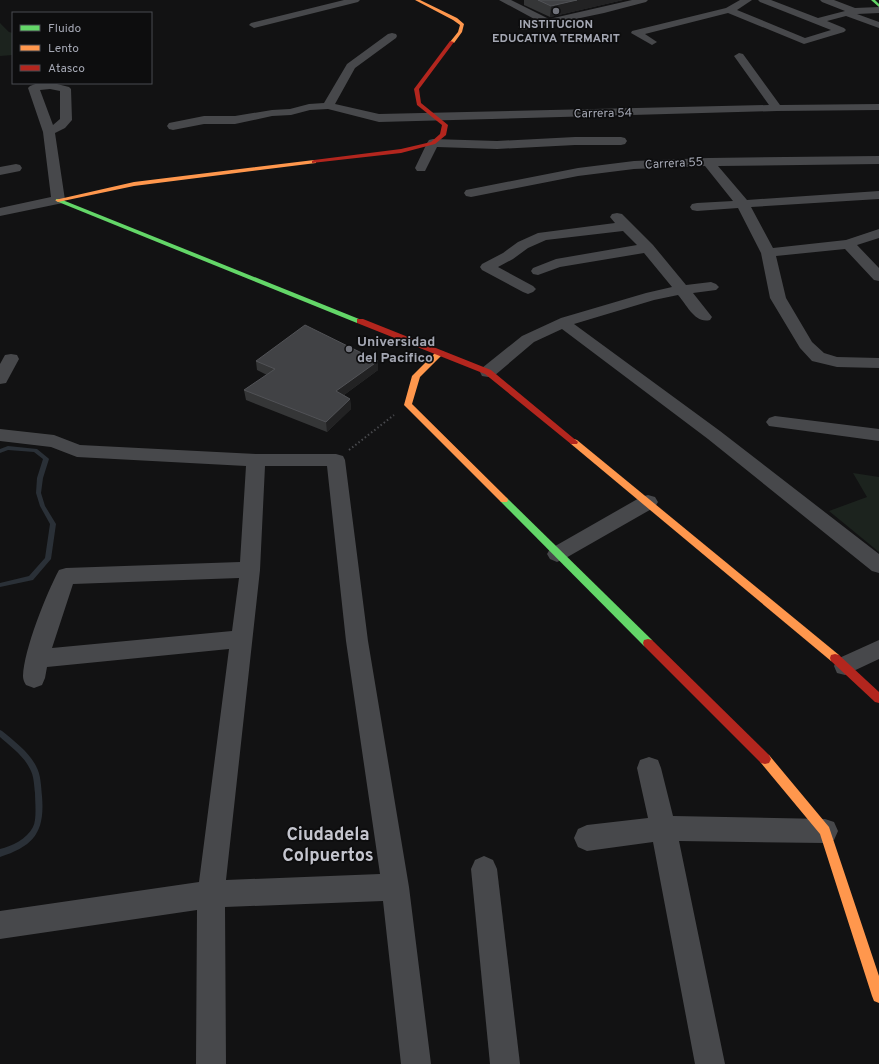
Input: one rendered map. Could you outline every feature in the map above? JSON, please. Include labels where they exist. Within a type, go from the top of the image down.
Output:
[{"type":"main road","points":[[58,200],[134,184],[401,151],[432,143],[443,135],[445,125],[419,104],[416,89],[460,32],[462,25],[455,19],[417,0]]},
{"type":"main road","points":[[873,0],[879,6]]},
{"type":"main road","points":[[58,200],[488,372],[648,502],[845,666],[879,699]]},
{"type":"main road","points":[[440,353],[416,376],[408,405],[772,765],[825,831],[879,996]]},
{"type":"street","points":[[254,25],[355,0]]},
{"type":"street","points":[[504,0],[546,21]]},
{"type":"street","points":[[523,26],[604,10],[643,0]]},
{"type":"street","points":[[652,42],[636,33],[729,10],[747,0]]},
{"type":"street","points":[[729,10],[804,41],[841,30],[762,0]]},
{"type":"street","points":[[825,0],[879,25]]},
{"type":"street","points":[[818,21],[851,13],[879,10]]},
{"type":"street","points":[[328,106],[351,66],[392,36]]},
{"type":"street","points":[[739,56],[777,108]]},
{"type":"street","name":"Carrera 54","points":[[173,126],[204,120],[235,120],[272,113],[291,112],[309,107],[328,106],[379,118],[777,108],[879,108]]},
{"type":"street","points":[[0,212],[58,200],[49,132]]},
{"type":"street","points":[[421,168],[432,143],[497,145],[575,141],[622,141]]},
{"type":"street","name":"Carrera 55","points":[[471,193],[578,172],[634,165],[708,162],[879,160]]},
{"type":"street","points":[[708,162],[743,204],[768,253],[778,298],[806,345],[818,357],[837,362],[879,363]]},
{"type":"street","points":[[0,171],[16,168]]},
{"type":"street","points":[[697,207],[879,195]]},
{"type":"street","points":[[614,214],[648,248],[704,317]]},
{"type":"street","points":[[528,289],[487,267],[508,256],[524,245],[543,236],[626,226]]},
{"type":"street","points":[[768,253],[848,244],[879,233]]},
{"type":"street","points":[[848,244],[879,277]]},
{"type":"street","points":[[524,245],[556,264]]},
{"type":"street","points":[[538,271],[556,264],[648,248]]},
{"type":"street","points":[[488,372],[528,339],[563,323],[650,296],[682,290],[711,287]]},
{"type":"street","points":[[563,323],[714,435],[879,565]]},
{"type":"street","points":[[0,379],[11,359]]},
{"type":"street","points":[[775,422],[879,435]]},
{"type":"street","points":[[0,435],[54,441],[77,451],[256,460],[336,460],[357,640],[395,887],[416,1064]]},
{"type":"street","points":[[211,1064],[211,894],[250,570],[256,460]]},
{"type":"street","points":[[557,554],[648,502]]},
{"type":"street","points":[[242,639],[36,669],[47,623],[66,576],[250,570]]},
{"type":"street","points":[[845,666],[879,649]]},
{"type":"street","points":[[649,768],[663,828],[710,1064]]},
{"type":"street","points":[[587,838],[663,828],[825,831]]},
{"type":"street","points":[[484,869],[505,1064]]},
{"type":"street","points":[[0,925],[211,894],[395,887]]},
{"type":"path","points":[[336,460],[408,405]]},
{"type":"shaded area","points":[[0,23],[9,32],[12,33],[12,55],[0,56]]},
{"type":"shaded area","points":[[853,473],[879,477],[879,552],[829,511],[867,497]]},
{"type":"building","points":[[538,0],[577,0],[551,6]]},
{"type":"building","points":[[305,325],[378,361],[336,391],[350,399],[326,422],[244,390],[275,369],[256,361]]},
{"type":"waterway","points":[[0,451],[8,448],[35,450],[46,459],[40,478],[39,493],[43,506],[53,524],[48,559],[31,578],[0,585]]},
{"type":"waterway","points":[[0,733],[23,755],[34,769],[37,782],[39,809],[37,825],[35,830],[28,838],[0,853]]},
{"type":"traffic: fast","points":[[873,0],[879,6]]},
{"type":"traffic: fast","points":[[58,200],[360,321]]},
{"type":"traffic: fast","points":[[504,500],[648,643]]},
{"type":"traffic: slow","points":[[417,0],[455,19],[462,25],[460,32],[452,42]]},
{"type":"traffic: slow","points":[[58,200],[134,184],[314,162]]},
{"type":"traffic: slow","points":[[440,353],[416,376],[408,405],[504,500]]},
{"type":"traffic: slow","points":[[574,442],[835,658]]},
{"type":"traffic: slow","points":[[765,759],[825,831],[879,996]]},
{"type":"traffic: jam","points":[[314,162],[401,151],[433,143],[443,135],[445,125],[419,104],[416,89],[452,42]]},
{"type":"traffic: jam","points":[[360,321],[488,372],[574,442]]},
{"type":"traffic: jam","points":[[648,643],[765,759]]},
{"type":"traffic: jam","points":[[835,658],[879,699]]},
{"type":"place","name":"INSTITUCION EDUCATIVA TERMARIT","points":[[556,11]]},
{"type":"place","name":"Universidad del Pacifico","points":[[349,349]]},
{"type":"district","name":"Ciudadela Colpuertos","points":[[328,844]]}]
